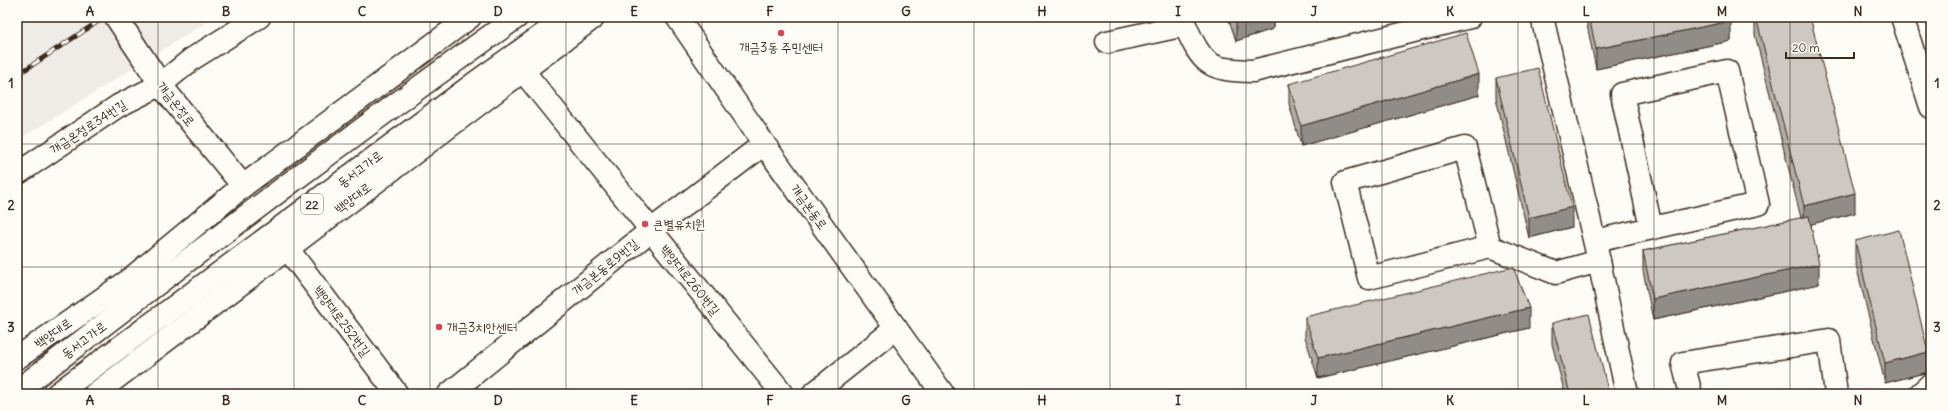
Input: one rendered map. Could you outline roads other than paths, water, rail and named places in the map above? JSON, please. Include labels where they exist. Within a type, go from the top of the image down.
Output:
[{"type":"main road","name":"개금온정로","points":[[116,17],[157,79],[243,186]]},
{"type":"main road","name":"개금온정로34번길","points":[[17,174],[157,79],[259,17]]},
{"type":"main road","name":"백양대로","points":[[17,358],[128,281],[243,186],[470,17]]},
{"type":"main road","name":"동서고가로","points":[[17,391],[238,222],[452,63],[517,17]]},
{"type":"main road","name":"동서고가로","points":[[57,394],[475,83],[568,17]]},
{"type":"main road","name":"백양대로","points":[[95,394],[594,17]]},
{"type":"main road","name":"개금본동로","points":[[677,17],[764,144],[943,394]]},
{"type":"main road","points":[[1106,42],[1185,25],[1197,51],[1212,66],[1229,70],[1253,71],[1470,17]]},
{"type":"main road","points":[[1542,17],[1597,251],[1627,394]]},
{"type":"main road","points":[[1902,17],[1931,107]]},
{"type":"main road","name":"백양대로260번길","points":[[522,71],[783,394]]},
{"type":"main road","points":[[1490,247],[1465,148],[1345,182],[1369,278],[1490,247],[1556,273],[1597,251],[1651,228],[1758,204],[1727,71],[1622,94],[1651,228]]},
{"type":"main road","name":"개금본동로9번길","points":[[449,394],[650,231],[764,144]]},
{"type":"main road","name":"백양대로252번길","points":[[287,248],[398,394]]},
{"type":"main road","points":[[813,394],[896,328]]},
{"type":"main road","points":[[1691,394],[1684,363],[1829,340],[1836,394]]},
{"type":"main road","points":[[1920,394],[1931,384]]},
{"type":"railway","points":[[17,75],[105,17]]},
{"type":"place","name":"개금3동 주민센터","points":[[781,33]]},
{"type":"place","name":"큰별유치원","points":[[645,224]]},
{"type":"place","name":"개금3치안센터","points":[[439,327]]}]
